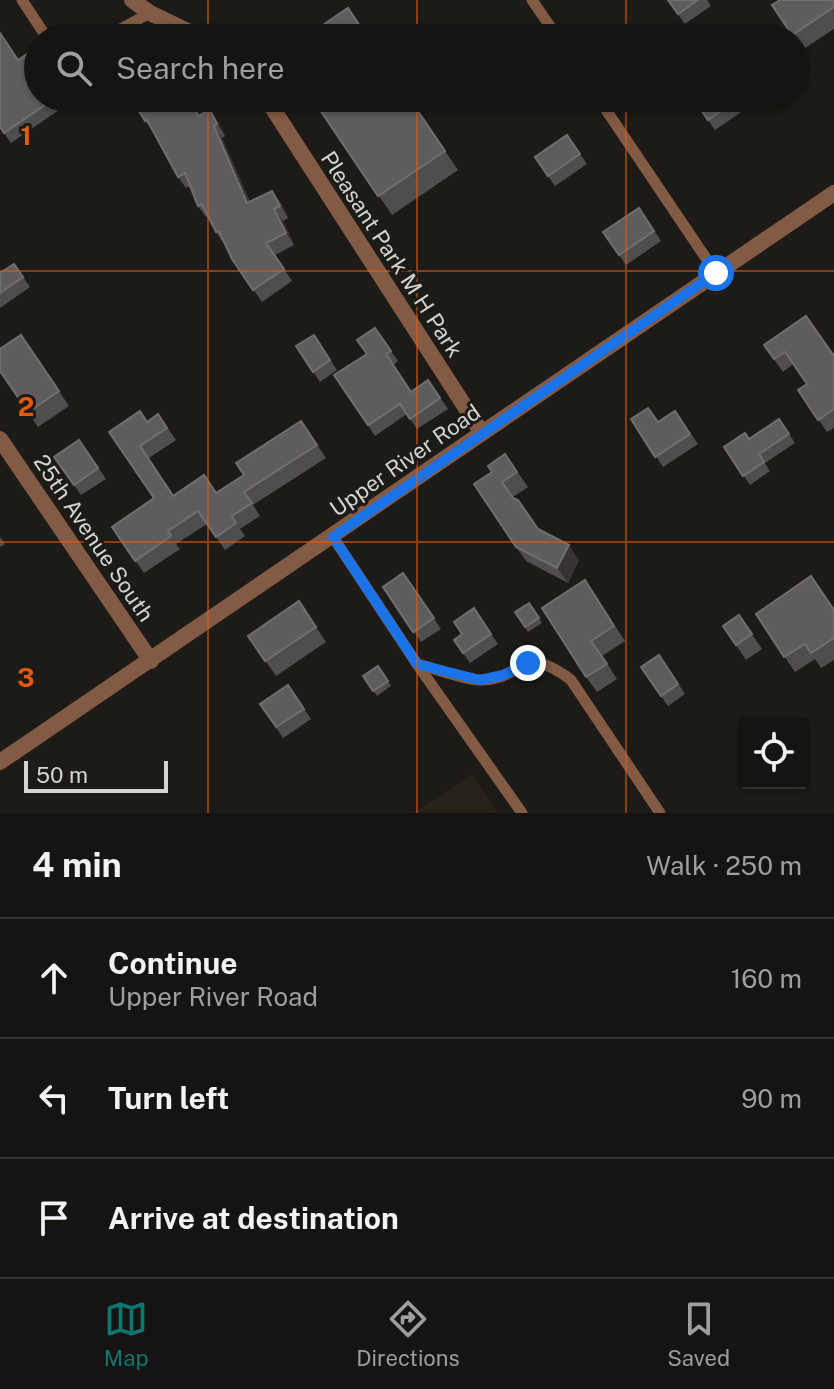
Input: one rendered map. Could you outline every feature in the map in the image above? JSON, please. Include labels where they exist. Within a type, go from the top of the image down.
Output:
[{"type":"street","points":[[132,0],[173,24]]},
{"type":"street","name":"Pleasant Park M H Park","points":[[275,112],[482,433]]},
{"type":"street","name":"Upper River Road","points":[[0,762],[834,193]]},
{"type":"street","name":"25th Avenue South","points":[[0,439],[151,661]]},
{"type":"lane","points":[[22,0],[38,24]]},
{"type":"lane","points":[[532,0],[548,24]]},
{"type":"lane","points":[[130,24],[150,13]]},
{"type":"lane","points":[[607,112],[716,273]]},
{"type":"lane","points":[[333,537],[417,664],[522,813]]},
{"type":"lane","points":[[417,664],[480,680],[503,675],[528,663],[553,666],[571,680],[660,813]]},
{"type":"shaded area","points":[[472,774],[498,813],[413,813]]},
{"type":"building","points":[[668,0],[698,0],[678,14]]},
{"type":"building","points":[[780,0],[834,0],[834,7],[808,24],[785,24],[772,5]]},
{"type":"building","points":[[348,8],[359,24],[325,24]]},
{"type":"building","points":[[0,33],[18,60],[24,56],[24,112],[35,112],[4,133],[0,127]]},
{"type":"building","points":[[140,112],[196,112],[198,116],[211,112],[247,203],[272,191],[280,206],[274,209],[286,233],[266,243],[284,269],[253,290],[202,204],[198,206],[185,173],[178,177]]},
{"type":"building","points":[[321,112],[419,112],[445,151],[378,196]]},
{"type":"building","points":[[703,112],[720,112],[708,120]]},
{"type":"building","points":[[567,135],[580,154],[548,176],[535,157]]},
{"type":"building","points":[[639,208],[654,231],[619,255],[603,232]]},
{"type":"building","points":[[14,264],[23,277],[0,293],[0,273]]},
{"type":"building","points":[[806,316],[834,356],[834,409],[818,420],[798,390],[807,384],[785,352],[774,359],[764,345]]},
{"type":"building","points":[[375,328],[391,351],[386,354],[411,392],[428,380],[440,398],[410,419],[400,404],[368,425],[334,375],[367,354],[357,340]]},
{"type":"building","points":[[21,335],[59,391],[28,412],[0,371],[0,349]]},
{"type":"building","points":[[314,335],[330,360],[313,372],[296,346]]},
{"type":"building","points":[[648,408],[658,422],[675,411],[690,434],[655,457],[631,419]]},
{"type":"building","points":[[140,411],[147,422],[158,414],[167,428],[140,446],[173,496],[204,475],[216,493],[244,475],[236,463],[301,421],[317,445],[244,492],[252,503],[232,516],[236,523],[216,537],[198,511],[168,531],[171,536],[135,561],[112,527],[154,498],[109,432]]},
{"type":"building","points":[[779,419],[789,434],[759,454],[764,462],[743,476],[724,447],[745,433],[749,439]]},
{"type":"building","points":[[79,440],[98,468],[74,485],[54,457]]},
{"type":"building","points":[[505,454],[517,472],[502,482],[513,498],[518,500],[538,529],[569,545],[557,568],[516,547],[474,484],[492,472],[488,466]]},
{"type":"building","points":[[403,573],[434,618],[413,632],[383,587]]},
{"type":"building","points":[[811,576],[834,610],[834,638],[811,653],[805,644],[784,657],[756,614]]},
{"type":"building","points":[[585,580],[614,626],[591,641],[607,664],[586,677],[542,608]]},
{"type":"building","points":[[299,601],[316,627],[265,661],[248,636]]},
{"type":"building","points":[[529,603],[539,618],[525,627],[515,612]]},
{"type":"building","points":[[474,608],[491,634],[463,653],[454,640],[462,634],[454,622]]},
{"type":"building","points":[[739,615],[752,634],[736,645],[723,626]]},
{"type":"building","points":[[659,655],[678,684],[661,696],[641,667]]},
{"type":"building","points":[[378,666],[388,681],[373,691],[363,676]]},
{"type":"building","points":[[288,685],[304,709],[276,727],[260,704]]},
{"type":"route","points":[[528,663],[503,675],[480,680],[417,664],[333,537],[716,273]]}]
